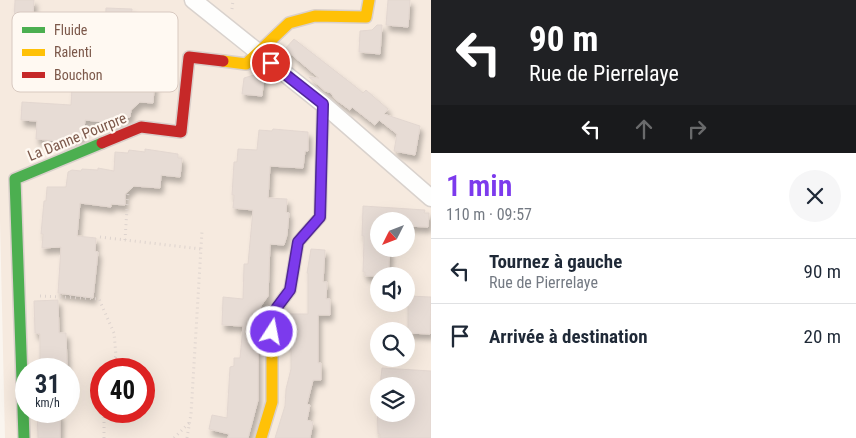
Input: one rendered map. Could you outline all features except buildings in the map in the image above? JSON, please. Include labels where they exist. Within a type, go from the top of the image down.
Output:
[{"type":"street","points":[[193,0],[323,104],[431,198]]},
{"type":"street","points":[[258,52],[289,23],[315,16],[366,17],[369,0]]},
{"type":"street","name":"La Danne Pourpre","points":[[19,294],[15,179],[140,128],[181,132],[189,57],[246,64],[258,52]]},
{"type":"street","points":[[261,438],[272,402],[272,314],[290,290],[298,242],[320,217],[323,104]]},
{"type":"street","points":[[19,294],[24,438]]},
{"type":"path","points":[[125,240],[128,193]]},
{"type":"path","points":[[187,438],[202,231]]},
{"type":"path","points":[[100,237],[201,249]]},
{"type":"path","points":[[19,294],[99,299],[114,333],[115,358]]},
{"type":"path","points":[[104,423],[104,438]]},
{"type":"path","points":[[174,438],[189,424]]},
{"type":"shaded area","points":[[0,0],[431,0],[431,438],[5,438],[0,220]]},
{"type":"traffic: fast","points":[[321,178],[323,104]]},
{"type":"traffic: fast","points":[[24,438],[15,179],[102,143]]},
{"type":"traffic: slow","points":[[223,61],[246,64],[289,23],[315,16],[366,17],[369,0]]},
{"type":"traffic: slow","points":[[261,438],[272,402],[272,314],[290,290],[298,242],[320,217],[321,178]]},
{"type":"traffic: jam","points":[[102,143],[141,127],[181,132],[189,57],[223,61]]},
{"type":"route","points":[[271,63],[323,104],[320,217],[298,242],[290,290],[272,314],[272,332]]}]
